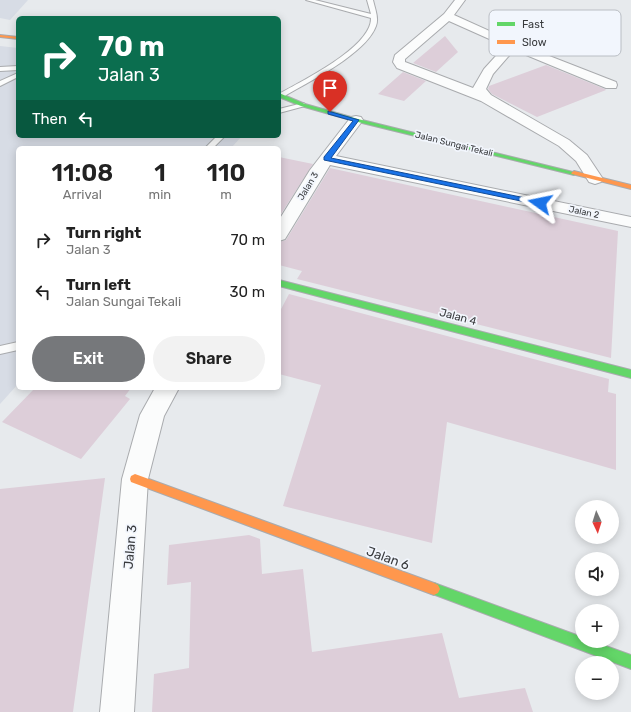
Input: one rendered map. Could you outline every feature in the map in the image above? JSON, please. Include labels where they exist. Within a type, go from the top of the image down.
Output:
[{"type":"street","points":[[460,0],[448,16],[399,58],[401,65],[486,98],[564,143],[582,158],[595,179]]},
{"type":"street","points":[[448,16],[489,35]]},
{"type":"street","points":[[0,36],[16,38]]},
{"type":"street","points":[[486,98],[479,89],[481,83],[503,56]]},
{"type":"street","points":[[539,56],[611,85]]},
{"type":"street","name":"Jalan Sungai Tekali","points":[[281,96],[304,105],[356,120],[631,187]]},
{"type":"street","name":"Jalan 3","points":[[281,232],[316,173],[356,120]]},
{"type":"street","name":"Jalan 2","points":[[326,159],[631,222]]},
{"type":"street","name":"Jalan 4","points":[[281,283],[631,374]]},
{"type":"street","name":"Jalan 3","points":[[116,712],[135,479],[152,415],[166,390]]},
{"type":"street","name":"Jalan 6","points":[[135,479],[631,662]]},
{"type":"lane","points":[[309,0],[375,16]]},
{"type":"lane","points":[[281,95],[349,54],[362,43],[372,27],[375,16],[370,0]]},
{"type":"lane","points":[[0,69],[16,68]]},
{"type":"lane","points":[[0,84],[16,76]]},
{"type":"lane","points":[[281,111],[304,105]]},
{"type":"lane","points":[[211,146],[219,138]]},
{"type":"lane","points":[[0,350],[16,346]]},
{"type":"shaded area","points":[[0,0],[28,0],[10,20],[0,18]]},
{"type":"shaded area","points":[[0,46],[16,48],[16,138],[240,138],[233,146],[16,146],[16,386],[0,404]]},
{"type":"building","points":[[445,36],[458,52],[436,72],[413,63]]},
{"type":"building","points":[[546,65],[606,90],[537,117],[492,94],[488,89],[489,86]]},
{"type":"building","points":[[403,72],[426,81],[404,101],[378,94]]},
{"type":"building","points":[[281,157],[313,164],[281,214]]},
{"type":"building","points":[[330,168],[618,231],[611,358],[297,279],[302,271],[281,266],[281,241],[286,240]]},
{"type":"building","points":[[289,294],[609,379],[608,392],[616,394],[616,470],[447,422],[432,543],[283,506],[321,385],[281,375],[281,309]]},
{"type":"building","points":[[33,390],[130,390],[125,396],[130,399],[81,459],[2,422]]},
{"type":"building","points":[[105,478],[73,712],[0,712],[0,489]]},
{"type":"building","points":[[249,535],[260,539],[262,574],[303,569],[312,652],[442,633],[459,698],[525,688],[533,712],[152,712],[154,674],[189,668],[191,582],[167,585],[169,545]]},
{"type":"traffic: fast","points":[[281,96],[303,105],[356,120],[574,173]]},
{"type":"traffic: fast","points":[[281,284],[631,374]]},
{"type":"traffic: fast","points":[[434,589],[631,662]]},
{"type":"traffic: slow","points":[[0,36],[16,38]]},
{"type":"traffic: slow","points":[[574,173],[631,187]]},
{"type":"traffic: slow","points":[[135,479],[434,589]]},
{"type":"route","points":[[330,112],[356,120],[326,159],[540,203]]}]
